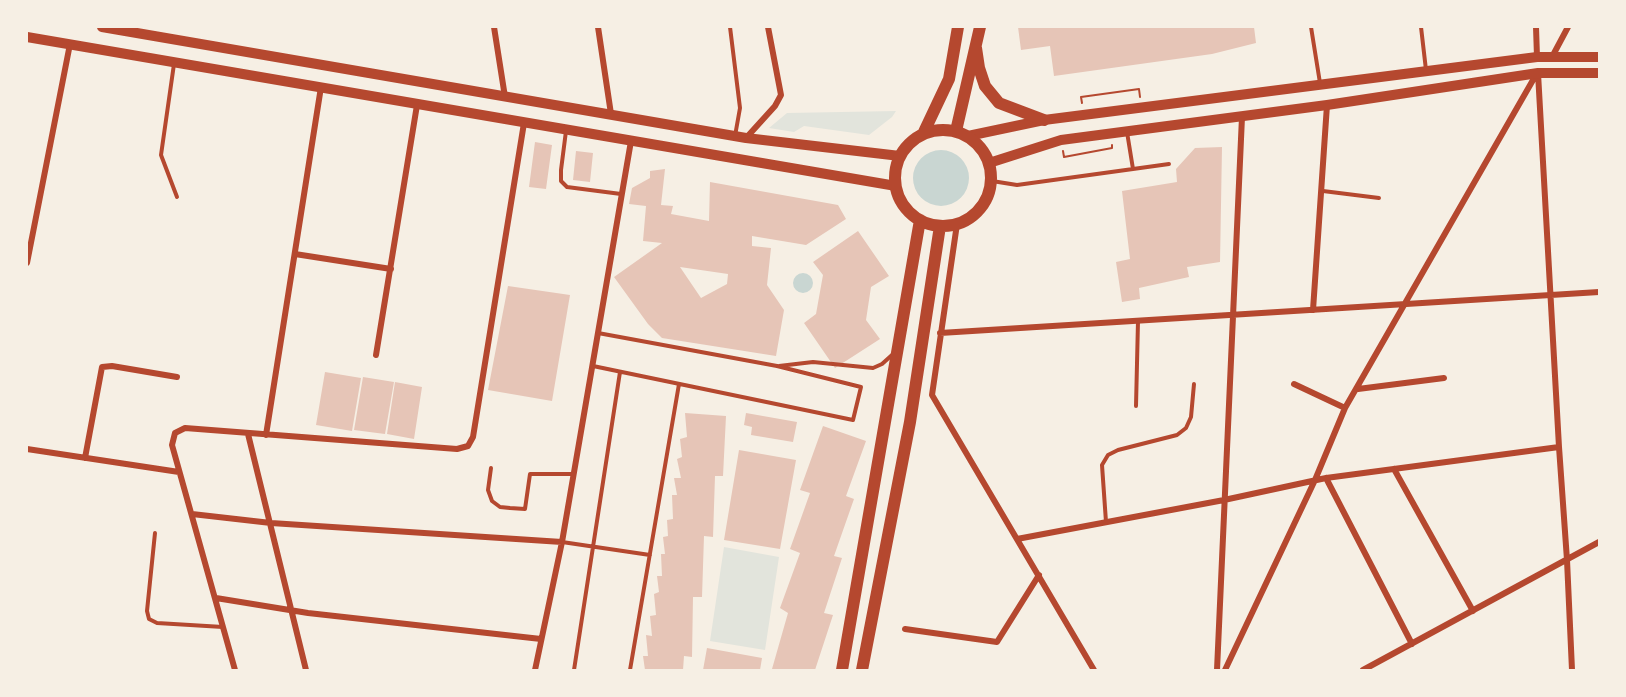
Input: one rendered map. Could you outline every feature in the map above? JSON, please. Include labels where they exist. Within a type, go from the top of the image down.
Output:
[{"type":"main road","points":[[102,27],[740,137],[900,156]]},
{"type":"main road","points":[[923,134],[949,80],[958,27]]},
{"type":"main road","points":[[962,133],[981,27]]},
{"type":"main road","points":[[27,37],[896,186]]},
{"type":"main road","points":[[976,48],[985,86],[999,103],[1044,120]]},
{"type":"main road","points":[[962,133],[980,146],[989,163],[992,181],[987,199],[973,216],[957,224],[939,226],[920,220],[902,203],[896,186],[896,172],[900,156],[909,144],[923,134],[938,130],[962,133],[1044,120],[1537,57],[1599,57]]},
{"type":"main road","points":[[989,163],[1061,140],[1242,117],[1538,73],[1599,73]]},
{"type":"main road","points":[[842,670],[920,220]]},
{"type":"main road","points":[[862,670],[910,422],[939,226]]},
{"type":"street","points":[[494,27],[505,97]]},
{"type":"street","points":[[598,27],[611,114]]},
{"type":"street","points":[[740,137],[775,106],[781,95],[768,27]]},
{"type":"street","points":[[1536,27],[1537,57]]},
{"type":"street","points":[[1552,57],[1568,27]]},
{"type":"street","points":[[27,263],[70,44]]},
{"type":"street","points":[[1538,73],[1572,670]]},
{"type":"street","points":[[1225,670],[1345,408],[1538,73]]},
{"type":"street","points":[[266,435],[321,87]]},
{"type":"street","points":[[376,355],[417,105]]},
{"type":"street","points":[[1313,310],[1323,191],[1327,105]]},
{"type":"street","points":[[1217,670],[1242,117]]},
{"type":"street","points":[[235,670],[172,445],[175,434],[185,428],[457,449],[468,446],[473,437],[524,123]]},
{"type":"street","points":[[535,670],[562,542],[631,141]]},
{"type":"street","points":[[957,224],[932,395],[1094,670]]},
{"type":"street","points":[[295,254],[391,269]]},
{"type":"street","points":[[940,333],[1404,306],[1599,292]]},
{"type":"street","points":[[85,458],[102,367],[112,366],[177,377]]},
{"type":"street","points":[[1358,389],[1444,378]]},
{"type":"street","points":[[1294,384],[1345,408]]},
{"type":"street","points":[[248,434],[306,670]]},
{"type":"street","points":[[1017,539],[1224,500],[1314,480],[1559,447]]},
{"type":"street","points":[[27,449],[179,472]]},
{"type":"street","points":[[1394,469],[1473,611]]},
{"type":"street","points":[[1326,478],[1412,644]]},
{"type":"street","points":[[192,514],[271,524],[562,542]]},
{"type":"street","points":[[1363,670],[1599,542]]},
{"type":"street","points":[[905,629],[997,642],[1039,575]]},
{"type":"street","points":[[216,598],[292,610],[541,639]]},
{"type":"lane","points":[[730,27],[740,108],[740,137]]},
{"type":"lane","points":[[1311,27],[1320,84]]},
{"type":"lane","points":[[1421,27],[1426,71]]},
{"type":"lane","points":[[175,62],[161,155],[177,197]]},
{"type":"lane","points":[[567,130],[561,181],[567,188],[621,194]]},
{"type":"lane","points":[[1128,132],[1133,169]]},
{"type":"lane","points":[[992,181],[1017,185],[1169,164]]},
{"type":"lane","points":[[1323,191],[1379,198]]},
{"type":"lane","points":[[1136,406],[1138,321]]},
{"type":"lane","points":[[592,366],[853,420],[861,387],[777,366],[597,333]]},
{"type":"lane","points":[[777,366],[813,362],[873,368],[882,364],[897,350]]},
{"type":"lane","points":[[574,670],[620,372]]},
{"type":"lane","points":[[630,670],[679,384]]},
{"type":"lane","points":[[1106,522],[1102,465],[1108,455],[1118,450],[1177,435],[1186,428],[1191,417],[1194,384]]},
{"type":"lane","points":[[491,468],[488,490],[492,501],[500,507],[510,508],[525,509],[530,474],[573,474]]},
{"type":"lane","points":[[155,533],[147,611],[149,620],[157,623],[224,628]]},
{"type":"lane","points":[[562,542],[650,555]]},
{"type":"path","points":[[1084,115],[1081,97],[1139,89],[1140,97]]},
{"type":"shaded area","points":[[896,111],[892,117],[869,135],[804,126],[794,132],[769,128],[787,113]]},
{"type":"shaded area","points":[[936,150],[946,150],[961,158],[967,167],[969,178],[967,189],[961,198],[946,206],[936,206],[925,201],[918,194],[913,183],[913,173],[918,162],[925,155]]},
{"type":"shaded area","points":[[803,273],[810,276],[813,283],[810,290],[803,293],[796,290],[793,283],[796,276]]},
{"type":"shaded area","points":[[724,547],[779,557],[765,650],[710,641]]},
{"type":"building","points":[[1018,27],[1254,27],[1256,43],[1212,54],[1054,76],[1050,46],[1021,50]]},
{"type":"building","points":[[535,142],[552,145],[546,189],[529,187]]},
{"type":"building","points":[[1222,147],[1220,262],[1187,267],[1189,277],[1139,288],[1140,299],[1122,302],[1116,262],[1130,259],[1122,191],[1177,182],[1176,169],[1195,148]]},
{"type":"building","points":[[576,151],[593,153],[590,182],[573,180]]},
{"type":"building","points":[[665,169],[661,205],[673,206],[671,214],[709,221],[710,182],[838,205],[846,219],[806,245],[752,236],[752,246],[771,248],[767,285],[784,310],[776,356],[662,338],[648,324],[614,277],[662,243],[643,241],[646,206],[629,204],[632,188],[650,178],[650,171]],"holes":[[[680,267],[728,274],[727,284],[701,298]]]},
{"type":"building","points":[[858,231],[889,276],[871,287],[866,320],[880,339],[835,368],[804,323],[816,314],[823,275],[813,262]]},
{"type":"building","points":[[508,286],[570,295],[552,401],[488,390]]},
{"type":"building","points":[[325,372],[361,378],[352,431],[316,425]]},
{"type":"building","points":[[363,377],[394,382],[385,434],[354,430]]},
{"type":"building","points":[[395,382],[422,387],[414,439],[387,434]]},
{"type":"building","points":[[685,413],[726,416],[723,476],[715,476],[713,537],[704,536],[702,597],[693,597],[692,657],[684,656],[683,670],[645,670],[643,656],[648,656],[646,635],[652,636],[650,616],[656,615],[654,594],[659,592],[657,576],[662,576],[661,554],[665,554],[663,537],[668,536],[667,520],[673,519],[672,495],[677,495],[674,478],[681,478],[677,459],[682,457],[680,439],[687,437]]},
{"type":"building","points":[[746,413],[797,422],[793,442],[751,435],[752,427],[744,425]]},
{"type":"building","points":[[823,426],[866,441],[846,496],[854,499],[834,556],[842,558],[824,613],[833,615],[815,670],[776,670],[772,669],[788,613],[780,608],[800,553],[790,549],[810,493],[800,490]]},
{"type":"building","points":[[739,450],[796,460],[780,549],[724,540]]},
{"type":"building","points":[[707,648],[762,658],[760,670],[703,670]]}]
